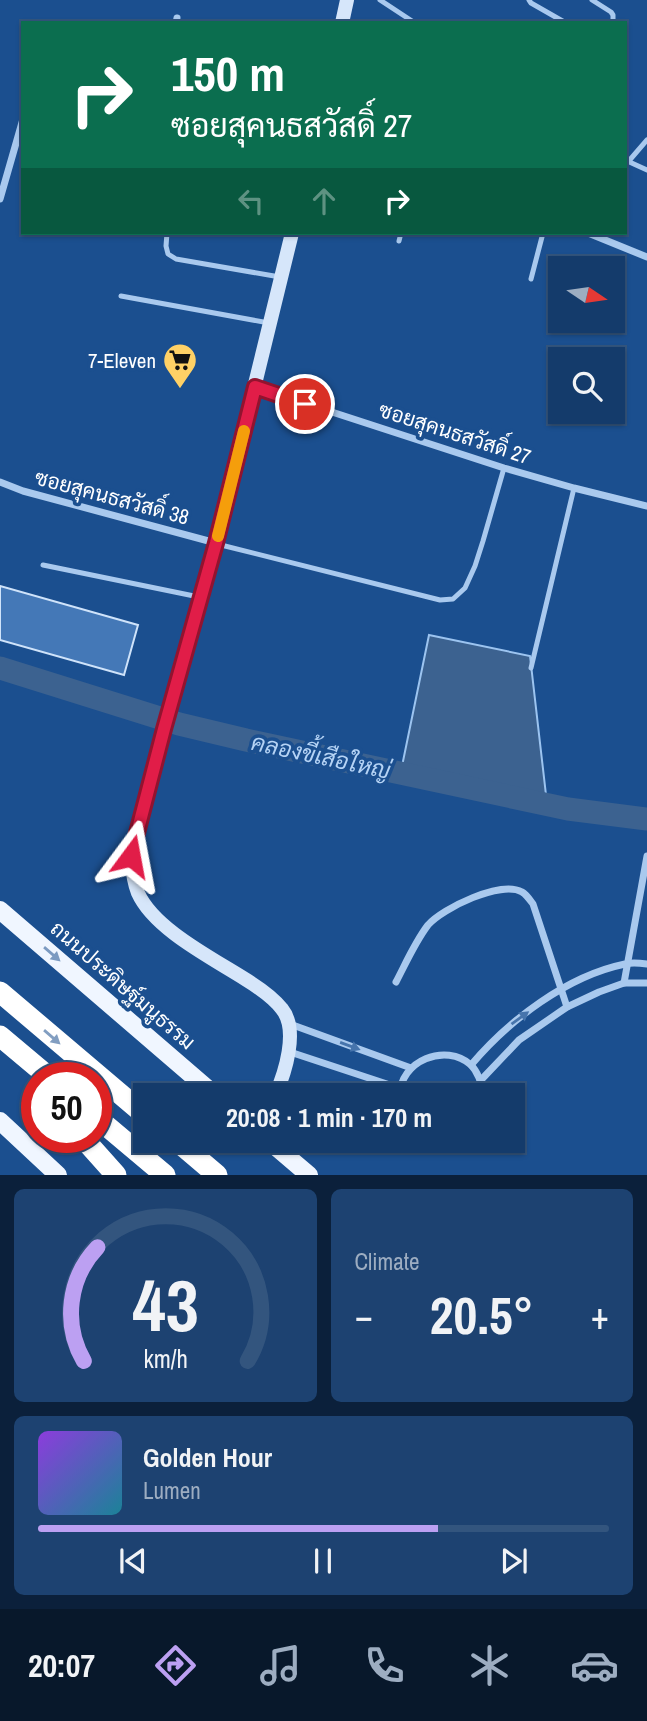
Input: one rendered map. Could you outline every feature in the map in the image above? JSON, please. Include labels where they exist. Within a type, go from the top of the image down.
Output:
[{"type":"highway","points":[[0,992],[133,1105]]},
{"type":"highway","points":[[0,1036],[31,1062]]},
{"type":"highway","points":[[0,1042],[21,1066]]},
{"type":"highway","points":[[112,1130],[165,1175]]},
{"type":"highway","points":[[96,1153],[116,1175]]},
{"type":"highway","points":[[191,1153],[217,1175]]},
{"type":"main road","points":[[342,21],[347,0]]},
{"type":"main road","points":[[280,1083],[290,1052],[289,1024],[283,1010],[259,988],[166,928],[152,914],[138,893],[131,856],[216,543],[292,235]]},
{"type":"main road","name":"ถนนประดิษฐ์มนูธรรม","points":[[0,910],[201,1083]]},
{"type":"main road","points":[[0,1121],[58,1175]]},
{"type":"main road","points":[[284,1153],[309,1175]]},
{"type":"street","points":[[0,199],[21,126]]},
{"type":"street","points":[[594,235],[647,257]]},
{"type":"street","name":"ซอยสุคนธสวัสดิ์ 27","points":[[255,387],[504,468],[647,506]]},
{"type":"street","name":"ซอยสุคนธสวัสดิ์ 38","points":[[0,482],[23,491],[216,543]]},
{"type":"street","points":[[624,983],[647,856]]},
{"type":"street","points":[[396,982],[430,922],[474,897],[509,887],[524,892],[533,904],[567,1007]]},
{"type":"street","points":[[471,1065],[511,1023],[561,989],[595,973],[627,963],[647,964]]},
{"type":"street","points":[[481,1080],[519,1040],[567,1007],[624,983],[647,983]]},
{"type":"street","points":[[289,1024],[411,1068]]},
{"type":"street","points":[[290,1052],[374,1083]]},
{"type":"street","points":[[404,1083],[411,1068],[430,1056],[453,1056],[471,1065],[482,1083]]},
{"type":"lane","points":[[380,0],[412,21]]},
{"type":"lane","points":[[529,0],[562,21]]},
{"type":"lane","points":[[592,0],[611,12],[613,21]]},
{"type":"lane","points":[[627,160],[647,140]]},
{"type":"lane","points":[[627,161],[647,170]]},
{"type":"lane","points":[[167,235],[167,254],[176,259],[281,277]]},
{"type":"lane","points":[[399,241],[400,235]]},
{"type":"lane","points":[[530,279],[542,235]]},
{"type":"lane","points":[[121,296],[270,323]]},
{"type":"lane","points":[[216,543],[440,600],[453,599],[465,588],[475,566],[504,468]]},
{"type":"lane","points":[[531,668],[574,488]]},
{"type":"lane","points":[[43,565],[202,597]]},
{"type":"water","points":[[429,635],[530,656],[546,795],[401,771]]},
{"type":"building","points":[[0,586],[138,625],[124,675],[0,640]]},
{"type":"waterway","name":"คลองขี้เสือใหญ่","points":[[0,668],[179,724],[246,740],[568,809],[647,819]]},
{"type":"slow traffic","points":[[218,536],[244,431]]},
{"type":"place","name":"7-Eleven","points":[[180,390]]},
{"type":"route","points":[[131,856],[202,597],[255,387],[305,404]]}]
